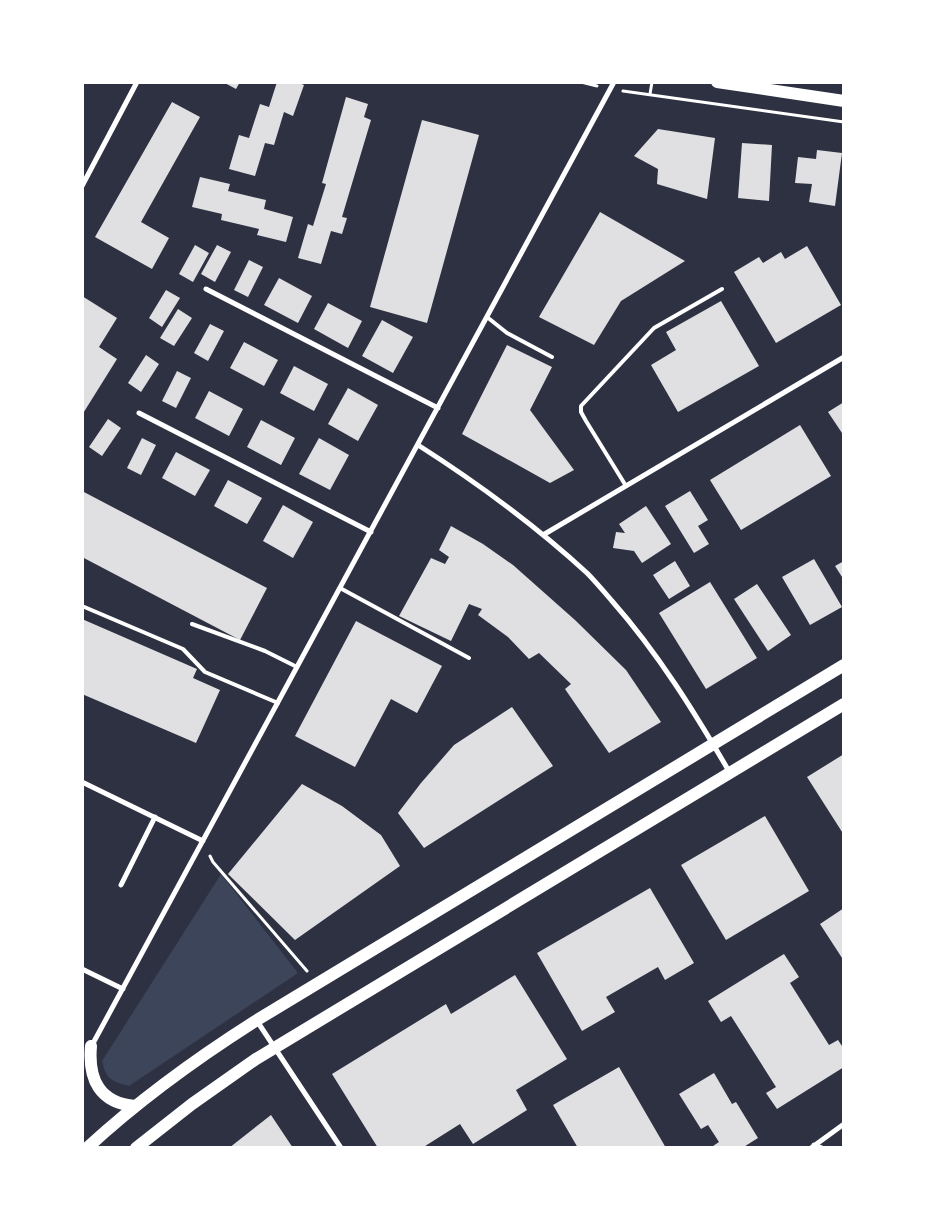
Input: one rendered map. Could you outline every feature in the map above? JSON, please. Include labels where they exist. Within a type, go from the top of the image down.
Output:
[{"type":"main road","points":[[718,82],[844,101]]},
{"type":"main road","points":[[87,1148],[135,1106],[218,1045],[257,1020],[844,664]]},
{"type":"main road","points":[[136,1148],[206,1094],[275,1048],[844,704]]},
{"type":"main road","points":[[91,1046],[91,1068],[101,1091],[115,1102],[135,1106]]},
{"type":"street","points":[[82,186],[137,82]]},
{"type":"street","points":[[82,1062],[614,82]]},
{"type":"street","points":[[206,289],[438,408]]},
{"type":"street","points":[[543,535],[844,357]]},
{"type":"street","points":[[139,412],[371,532]]},
{"type":"street","points":[[418,445],[543,535],[588,574],[634,627],[681,693],[730,774]]},
{"type":"street","points":[[82,782],[203,841]]},
{"type":"street","points":[[121,885],[155,817]]},
{"type":"street","points":[[82,969],[123,989]]},
{"type":"street","points":[[257,1020],[341,1148]]},
{"type":"street","points":[[813,1146],[844,1124]]},
{"type":"street","points":[[813,1146],[822,1148]]},
{"type":"lane","points":[[626,486],[586,421],[581,412],[581,406],[654,328],[722,289]]},
{"type":"lane","points":[[487,317],[507,333],[552,357]]},
{"type":"lane","points":[[340,588],[469,658]]},
{"type":"lane","points":[[82,606],[183,649],[205,672],[278,703]]},
{"type":"lane","points":[[192,624],[264,651],[298,667]]},
{"type":"path","points":[[581,82],[610,89],[844,122]]},
{"type":"path","points":[[650,94],[652,82]]},
{"type":"path","points":[[203,841],[213,862],[318,984]]},
{"type":"shaded area","points":[[221,874],[298,973],[129,1086],[114,1081],[108,1076],[102,1061]]},
{"type":"building","points":[[223,82],[240,82],[236,89]]},
{"type":"building","points":[[277,82],[296,82],[304,85],[293,116],[284,112],[274,145],[265,143],[255,176],[229,169],[239,135],[249,138],[260,104],[269,107]]},
{"type":"building","points":[[346,97],[368,104],[364,117],[371,120],[342,217],[347,218],[342,234],[331,231],[321,264],[298,258],[308,224],[313,226],[326,184],[322,183]]},
{"type":"building","points":[[172,102],[200,117],[141,222],[169,238],[152,269],[95,237]]},
{"type":"building","points":[[422,120],[479,135],[427,323],[370,307]]},
{"type":"building","points":[[658,129],[715,138],[707,199],[657,184],[658,169],[634,156]]},
{"type":"building","points":[[742,143],[772,145],[769,201],[738,198]]},
{"type":"building","points":[[817,150],[842,153],[835,206],[809,202],[812,184],[795,183],[798,157],[816,159]]},
{"type":"building","points":[[200,177],[230,184],[228,191],[266,200],[264,209],[293,217],[286,242],[257,235],[259,229],[221,220],[222,214],[192,207]]},
{"type":"building","points":[[600,212],[685,261],[621,301],[594,345],[539,317]]},
{"type":"building","points":[[195,245],[209,253],[193,282],[179,274]]},
{"type":"building","points":[[217,245],[231,252],[215,282],[201,274]]},
{"type":"building","points":[[807,246],[841,305],[776,343],[734,272],[759,257],[763,263],[781,252],[785,259]]},
{"type":"building","points":[[249,260],[263,267],[248,297],[234,290]]},
{"type":"building","points":[[279,278],[312,296],[298,323],[264,305]]},
{"type":"building","points":[[166,290],[180,298],[162,327],[149,318]]},
{"type":"building","points":[[82,296],[117,318],[99,347],[117,359],[82,415]]},
{"type":"building","points":[[721,301],[759,366],[678,412],[651,365],[676,350],[666,332]]},
{"type":"building","points":[[328,303],[362,321],[348,348],[314,329]]},
{"type":"building","points":[[178,309],[192,318],[174,346],[160,338]]},
{"type":"building","points":[[382,320],[413,337],[393,373],[362,356]]},
{"type":"building","points":[[210,324],[224,331],[208,361],[194,353]]},
{"type":"building","points":[[244,342],[278,360],[264,386],[230,368]]},
{"type":"building","points":[[507,345],[552,367],[530,410],[574,470],[550,483],[462,434]]},
{"type":"building","points":[[146,355],[159,364],[141,392],[128,383]]},
{"type":"building","points":[[294,366],[328,384],[314,411],[280,393]]},
{"type":"building","points":[[177,371],[191,378],[176,408],[162,401]]},
{"type":"building","points":[[348,388],[378,405],[358,441],[328,424]]},
{"type":"building","points":[[209,391],[243,409],[229,436],[195,418]]},
{"type":"building","points":[[844,402],[844,436],[828,412]]},
{"type":"building","points":[[108,419],[121,428],[102,456],[89,447]]},
{"type":"building","points":[[261,420],[295,438],[281,465],[247,447]]},
{"type":"building","points":[[800,425],[831,476],[741,530],[710,480]]},
{"type":"building","points":[[142,438],[156,445],[141,475],[127,468]]},
{"type":"building","points":[[319,438],[349,455],[330,490],[299,474]]},
{"type":"building","points":[[176,452],[210,470],[195,496],[162,478]]},
{"type":"building","points":[[228,480],[262,498],[247,524],[214,506]]},
{"type":"building","points":[[82,491],[267,588],[240,640],[82,557]]},
{"type":"building","points":[[690,491],[708,520],[698,526],[709,544],[694,553],[665,506]]},
{"type":"building","points":[[283,505],[313,522],[293,558],[263,541]]},
{"type":"building","points":[[646,506],[671,544],[642,563],[634,551],[613,548],[616,532],[625,533],[619,524]]},
{"type":"building","points":[[451,526],[483,544],[513,565],[575,620],[626,670],[661,722],[609,753],[565,689],[571,684],[539,653],[529,659],[508,637],[478,615],[482,609],[469,604],[451,641],[399,616],[431,558],[445,564],[449,557],[439,550]]},
{"type":"building","points":[[814,559],[842,607],[810,625],[782,577]]},
{"type":"building","points":[[675,561],[690,586],[669,599],[653,575]]},
{"type":"building","points":[[844,561],[844,580],[835,566]]},
{"type":"building","points":[[710,582],[757,658],[706,689],[659,613]]},
{"type":"building","points":[[757,584],[791,635],[768,651],[734,599]]},
{"type":"building","points":[[82,619],[197,669],[193,678],[220,690],[196,743],[82,694]]},
{"type":"building","points":[[356,621],[442,666],[417,713],[391,699],[355,767],[295,736]]},
{"type":"building","points":[[512,707],[553,766],[424,848],[398,813],[454,745]]},
{"type":"building","points":[[844,754],[844,835],[807,777]]},
{"type":"building","points":[[302,784],[342,806],[381,835],[400,866],[295,940],[228,874]]},
{"type":"building","points":[[765,816],[809,891],[726,940],[681,865]]},
{"type":"building","points":[[650,888],[694,963],[665,980],[658,967],[606,997],[615,1012],[582,1031],[537,953]]},
{"type":"building","points":[[844,908],[844,961],[820,924]]},
{"type":"building","points":[[784,954],[799,977],[790,983],[829,1045],[838,1040],[844,1049],[844,1067],[777,1109],[766,1093],[776,1087],[731,1016],[721,1022],[708,1001]]},
{"type":"building","points":[[515,975],[567,1059],[516,1090],[527,1110],[473,1144],[460,1124],[422,1148],[378,1148],[332,1074],[446,1004],[451,1014]]},
{"type":"building","points":[[619,1067],[666,1148],[578,1148],[553,1105]]},
{"type":"building","points":[[714,1073],[732,1104],[736,1102],[758,1138],[742,1148],[710,1148],[719,1142],[708,1125],[701,1129],[679,1094]]},
{"type":"building","points":[[271,1115],[293,1148],[229,1148]]}]
